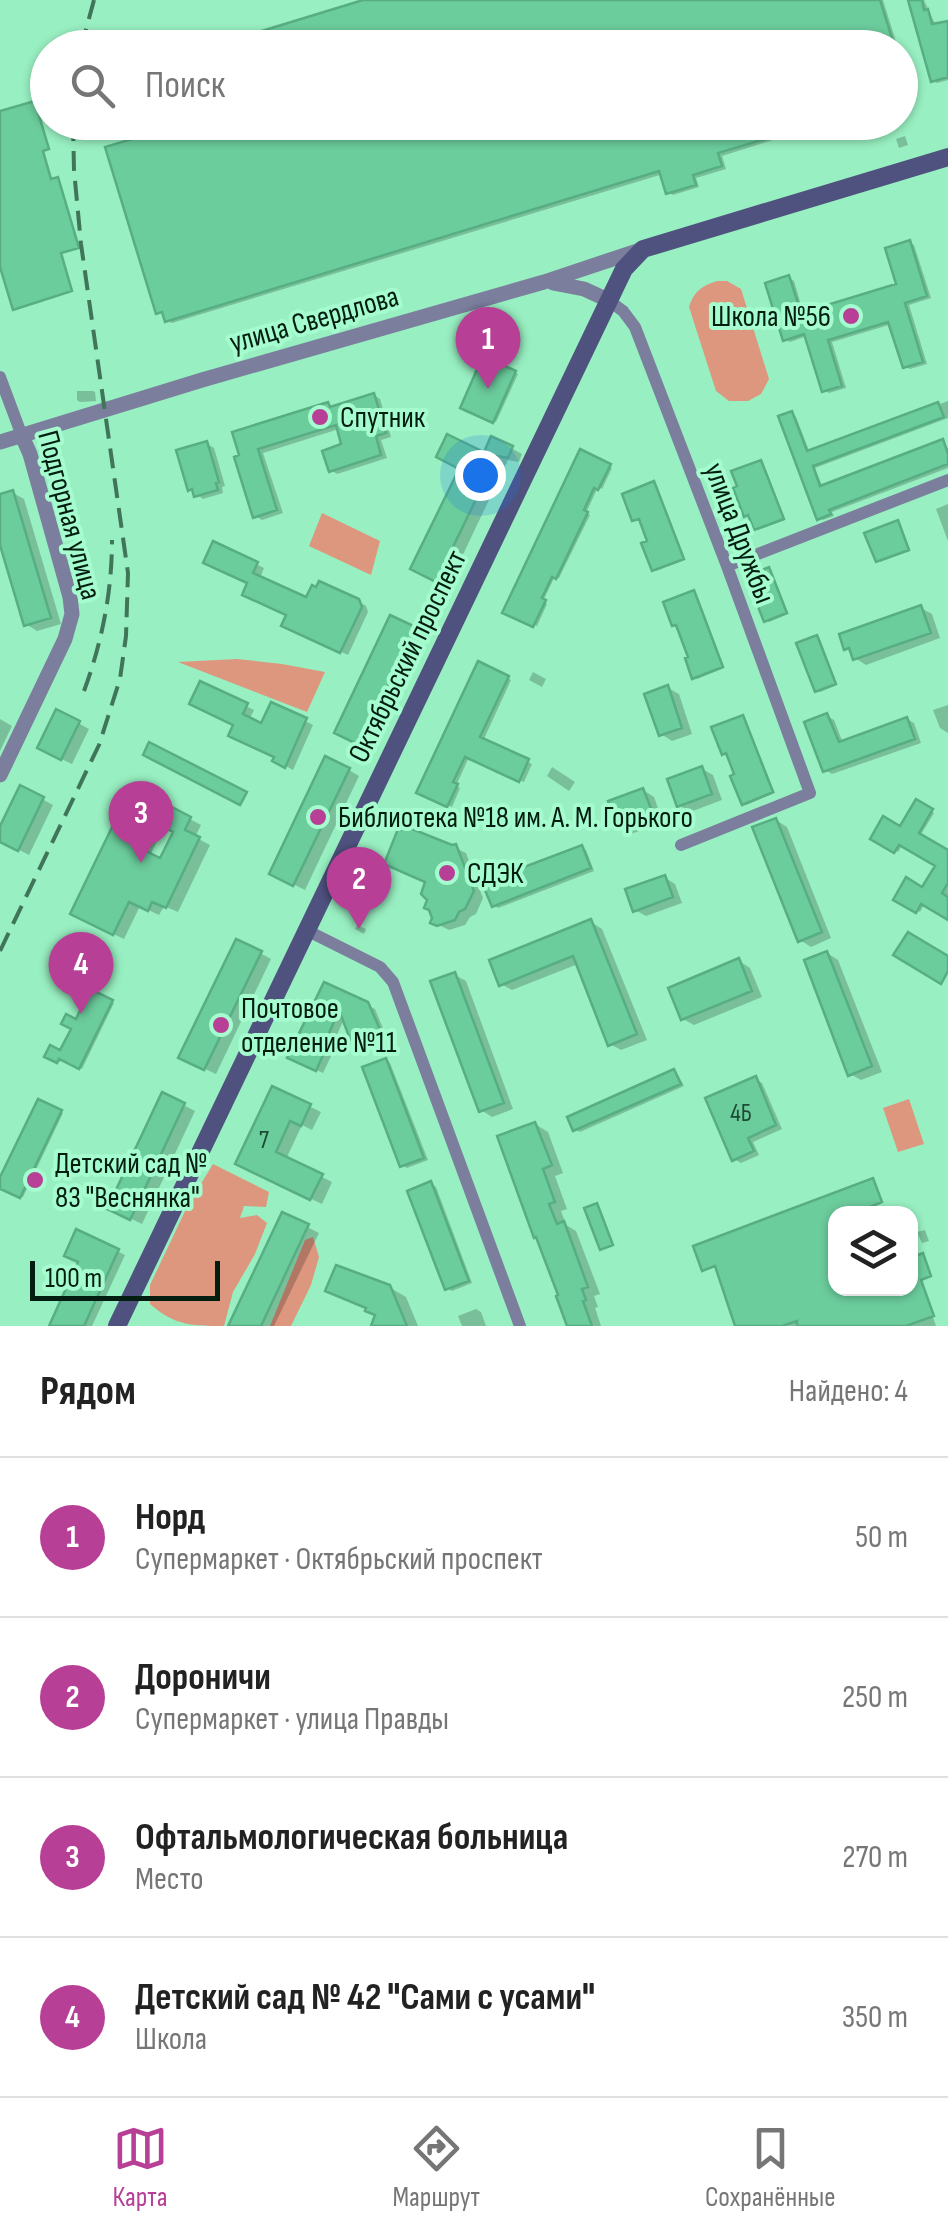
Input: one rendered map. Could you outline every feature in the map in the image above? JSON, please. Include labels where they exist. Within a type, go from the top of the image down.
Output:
[{"type":"main road","points":[[643,250],[948,157]]},
{"type":"main road","name":"Октябрьский проспект","points":[[116,1326],[608,300],[624,269],[643,250]]},
{"type":"street","name":"улица Свердлова","points":[[0,442],[643,250]]},
{"type":"street","points":[[544,282],[567,284],[608,300]]},
{"type":"street","name":"улица Дружбы","points":[[608,300],[634,326],[810,793],[681,845]]},
{"type":"street","name":"Подгорная улица","points":[[0,377],[30,454],[72,614],[65,640],[0,775]]},
{"type":"street","points":[[727,566],[948,480]]},
{"type":"street","points":[[306,930],[380,967],[392,982],[520,1326]]},
{"type":"shaded area","points":[[717,281],[727,281],[741,289],[769,379],[761,394],[748,401],[729,401],[716,391],[689,307],[699,290]]},
{"type":"shaded area","points":[[322,513],[380,541],[371,575],[309,546]]},
{"type":"shaded area","points":[[237,659],[325,672],[307,712],[178,662]]},
{"type":"shaded area","points":[[909,1099],[924,1144],[898,1152],[883,1108]]},
{"type":"shaded area","points":[[213,1164],[269,1192],[266,1207],[244,1206],[240,1218],[257,1215],[267,1223],[233,1292],[224,1326],[185,1323],[150,1304],[150,1285],[187,1207]]},
{"type":"shaded area","points":[[313,1237],[319,1257],[311,1285],[291,1326],[270,1326],[305,1240]]},
{"type":"building","points":[[363,0],[880,0],[889,30],[265,30]]},
{"type":"building","points":[[908,0],[922,0],[932,24],[948,21],[948,77],[931,82]]},
{"type":"building","points":[[30,102],[30,140],[46,140],[49,149],[43,151],[51,179],[58,177],[79,248],[61,253],[72,291],[13,310],[0,267],[0,111]]},
{"type":"building","points":[[129,140],[762,140],[718,153],[722,166],[693,175],[696,185],[666,194],[659,171],[165,322],[162,312],[156,314],[105,147]]},
{"type":"building","points":[[910,240],[927,296],[905,303],[923,362],[903,368],[888,322],[828,340],[842,386],[822,392],[804,334],[783,341],[765,283],[789,275],[801,313],[896,284],[885,248]]},
{"type":"building","points":[[483,356],[516,371],[493,423],[460,408]]},
{"type":"building","points":[[374,393],[386,433],[376,436],[381,455],[329,472],[322,451],[341,444],[336,425],[258,449],[277,510],[253,518],[234,457],[239,455],[232,432],[328,402],[330,407]]},
{"type":"building","points":[[938,402],[944,417],[813,466],[820,486],[943,439],[948,464],[829,510],[831,514],[817,520],[778,416],[792,411],[807,451]]},
{"type":"building","points":[[447,434],[484,452],[491,436],[513,446],[508,458],[497,456],[436,582],[410,569],[459,469],[436,457]]},
{"type":"building","points":[[207,441],[218,490],[194,497],[192,489],[188,491],[176,450]]},
{"type":"building","points":[[580,449],[611,464],[598,490],[594,488],[584,510],[588,512],[556,579],[552,577],[533,627],[502,613]]},
{"type":"building","points":[[761,460],[784,519],[754,530],[748,515],[744,517],[731,471]]},
{"type":"building","points":[[654,481],[684,559],[652,571],[641,543],[647,541],[639,519],[632,521],[622,494]]},
{"type":"building","points":[[13,490],[51,618],[24,626],[0,545],[0,494]]},
{"type":"building","points":[[898,520],[909,550],[876,562],[864,533]]},
{"type":"building","points":[[213,541],[258,562],[253,573],[306,597],[319,581],[359,599],[362,607],[340,653],[281,626],[286,615],[242,595],[247,583],[203,563]]},
{"type":"building","points":[[769,567],[787,613],[764,622],[746,576]]},
{"type":"building","points":[[694,590],[723,667],[692,679],[676,625],[672,626],[663,602]]},
{"type":"building","points":[[921,605],[931,633],[853,660],[849,648],[844,650],[839,634]]},
{"type":"building","points":[[390,615],[416,627],[361,746],[334,733]]},
{"type":"building","points":[[817,635],[836,684],[815,692],[796,643]]},
{"type":"building","points":[[478,661],[509,676],[480,737],[529,759],[519,782],[465,757],[447,807],[416,793]]},
{"type":"building","points":[[200,681],[248,703],[243,714],[261,723],[271,702],[307,718],[285,768],[272,761],[274,757],[228,736],[233,725],[189,704]]},
{"type":"building","points":[[668,685],[682,728],[659,736],[644,694]]},
{"type":"building","points":[[56,709],[80,721],[61,760],[37,748]]},
{"type":"building","points":[[827,713],[839,742],[907,717],[915,739],[823,772],[804,722]]},
{"type":"building","points":[[743,715],[773,792],[742,805],[726,753],[722,755],[711,727]]},
{"type":"building","points":[[149,742],[247,792],[240,805],[143,755]]},
{"type":"building","points":[[325,756],[350,768],[293,886],[269,874]]},
{"type":"building","points":[[702,766],[712,794],[677,807],[667,779]]},
{"type":"building","points":[[20,785],[44,797],[18,851],[0,842],[0,826]]},
{"type":"building","points":[[132,786],[191,817],[185,830],[200,837],[166,908],[152,902],[148,911],[129,902],[113,935],[70,914]],"holes":[[[153,822],[173,832],[160,858],[140,848]]]},
{"type":"building","points":[[643,788],[654,816],[618,829],[608,801]]},
{"type":"building","points":[[916,799],[933,809],[919,833],[948,850],[948,883],[942,893],[948,897],[948,920],[921,904],[916,913],[893,900],[906,877],[922,887],[935,866],[899,845],[894,853],[870,839],[883,816],[900,826]]},
{"type":"building","points":[[776,818],[822,932],[798,942],[752,827]]},
{"type":"building","points":[[404,822],[412,829],[456,844],[474,891],[455,920],[437,926],[430,923],[429,910],[424,908],[427,900],[421,894],[425,882],[384,864]]},
{"type":"building","points":[[582,845],[591,868],[492,907],[482,883]]},
{"type":"building","points":[[665,875],[673,897],[633,912],[625,889]]},
{"type":"building","points":[[591,919],[637,1034],[608,1046],[573,956],[499,986],[489,960]]},
{"type":"building","points":[[908,932],[948,956],[948,971],[941,984],[893,955]]},
{"type":"building","points":[[236,939],[262,951],[204,1070],[178,1058]]},
{"type":"building","points":[[827,951],[872,1066],[848,1076],[804,960]]},
{"type":"building","points":[[739,958],[752,991],[681,1020],[668,988]]},
{"type":"building","points":[[455,972],[504,1103],[479,1112],[430,981]]},
{"type":"building","points":[[83,978],[95,984],[92,990],[113,1000],[79,1069],[44,1057],[50,1045],[60,1050],[71,1029],[61,1024],[66,1014],[76,1019],[87,995],[77,990]]},
{"type":"building","points":[[324,982],[368,1002],[382,1034],[353,1047],[339,1010],[316,1071],[287,1058]]},
{"type":"building","points":[[386,1058],[424,1158],[400,1167],[362,1067]]},
{"type":"building","points":[[674,1069],[681,1084],[573,1131],[567,1117]]},
{"type":"building","points":[[756,1076],[776,1125],[748,1138],[754,1151],[732,1161],[705,1098]]},
{"type":"building","points":[[272,1086],[311,1104],[301,1126],[290,1121],[276,1152],[323,1174],[310,1200],[235,1164]]},
{"type":"building","points":[[162,1092],[185,1103],[130,1220],[107,1209]]},
{"type":"building","points":[[38,1099],[62,1110],[20,1198],[0,1189],[0,1177]]},
{"type":"building","points":[[535,1122],[552,1165],[543,1169],[555,1202],[549,1204],[557,1224],[564,1221],[588,1287],[582,1289],[586,1300],[583,1301],[592,1326],[567,1326],[497,1136]]},
{"type":"building","points":[[873,1178],[882,1202],[872,1206],[828,1206],[828,1296],[918,1296],[918,1255],[923,1253],[931,1276],[921,1280],[934,1316],[906,1326],[797,1326],[797,1321],[782,1326],[735,1326],[715,1266],[702,1271],[693,1246]]},
{"type":"building","points":[[431,1181],[469,1281],[445,1290],[407,1191]]},
{"type":"building","points":[[597,1203],[613,1245],[600,1250],[584,1208]]},
{"type":"building","points":[[282,1212],[309,1224],[261,1326],[228,1326]]},
{"type":"building","points":[[76,1229],[119,1249],[84,1326],[49,1326],[78,1262],[64,1256]]},
{"type":"building","points":[[336,1265],[390,1285],[407,1326],[371,1326],[375,1315],[366,1308],[325,1291]]},
{"type":"railway","points":[[86,30],[94,0]]},
{"type":"railway","points":[[0,951],[99,745],[120,679],[126,636],[128,573],[81,244],[73,140]]},
{"type":"railway","points":[[84,691],[105,617],[112,540]]},
{"type":"place","name":"Школа №56","points":[[851,316]]},
{"type":"place","name":"Норд","points":[[488,389]]},
{"type":"place","name":"Спутник","points":[[320,417]]},
{"type":"place","name":"Библиотека №18 им. А. М. Горького","points":[[318,817]]},
{"type":"place","name":"Офтальмологическая больница","points":[[141,863]]},
{"type":"place","name":"СДЭК","points":[[447,873]]},
{"type":"place","name":"Дороничи","points":[[359,929]]},
{"type":"place","name":"Детский сад № 42 \"Сами с усами\"","points":[[81,1014]]},
{"type":"place","name":"Почтовое отделение №11","points":[[221,1025]]},
{"type":"place","name":"Детский сад № 83 \"Веснянка\"","points":[[35,1180]]}]
